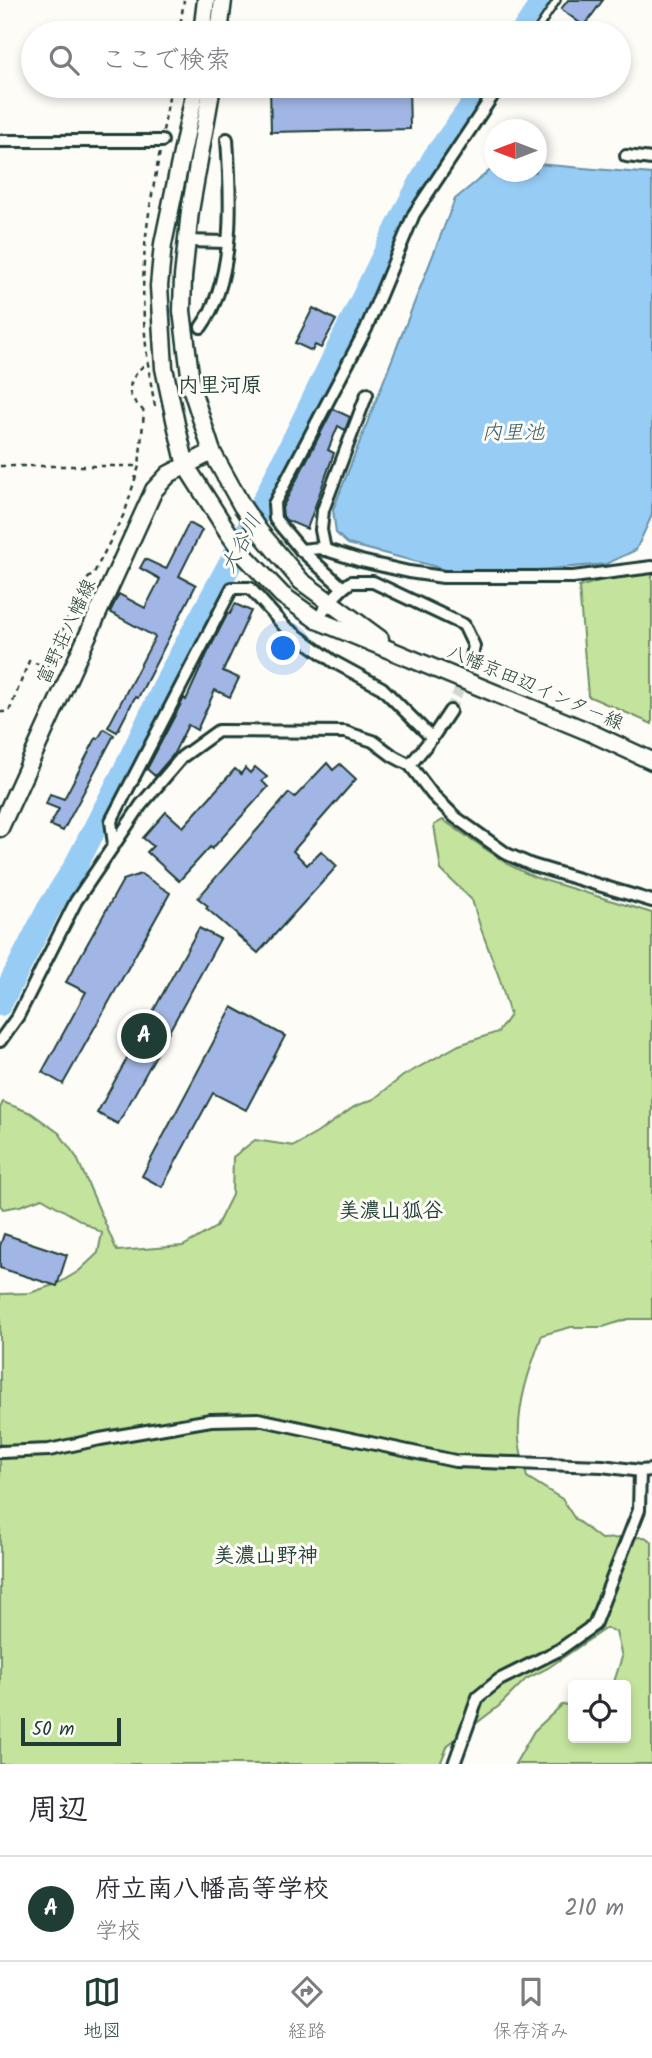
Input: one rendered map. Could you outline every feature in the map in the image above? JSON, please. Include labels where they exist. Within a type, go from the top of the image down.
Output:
[{"type":"main road","points":[[203,21],[206,0]]},
{"type":"main road","points":[[220,21],[223,0]]},
{"type":"main road","points":[[186,466],[164,368],[159,286],[163,244],[193,98]]},
{"type":"main road","points":[[210,98],[185,241],[181,312],[192,390],[212,452]]},
{"type":"main road","name":"富野荘八幡線","points":[[0,828],[154,490],[169,474],[212,452]]},
{"type":"main road","name":"八幡京田辺インター線","points":[[212,452],[259,531],[301,581],[401,654]]},
{"type":"main road","name":"八幡京田辺インター線","points":[[186,466],[228,533],[246,556],[282,595],[317,620],[587,731],[652,761]]},
{"type":"street","points":[[343,588],[301,550],[275,519],[274,504],[366,329],[414,214],[491,98]]},
{"type":"street","points":[[201,327],[211,313],[225,261],[230,218],[227,139]]},
{"type":"street","points":[[0,141],[162,141]]},
{"type":"street","points":[[626,156],[652,159]]},
{"type":"street","points":[[185,241],[227,242]]},
{"type":"street","points":[[326,550],[321,530],[323,510],[368,394]]},
{"type":"street","points":[[301,550],[320,548],[361,561],[443,577],[573,577],[652,567]]},
{"type":"street","points":[[317,620],[329,602],[351,582],[373,582],[464,625],[474,646],[471,662]]},
{"type":"street","points":[[114,845],[111,821],[232,588],[250,588],[284,626],[334,663],[382,688],[432,738]]},
{"type":"street","points":[[410,765],[450,711]]},
{"type":"street","points":[[0,1041],[18,1016],[76,901],[141,805],[183,757],[218,731],[345,732],[373,741],[410,765],[432,794],[455,817],[507,853],[532,865],[652,901]]},
{"type":"street","points":[[0,1452],[49,1450],[211,1420],[258,1419],[455,1461],[646,1470],[639,1510],[594,1625],[559,1650],[499,1680],[478,1697],[454,1764]]},
{"type":"lane","points":[[543,21],[558,0]]},
{"type":"path","points":[[181,21],[184,0]]},
{"type":"path","points":[[0,712],[9,712],[29,661],[47,667],[82,584],[94,573],[125,512],[139,466],[144,412],[132,397],[131,387],[135,372],[146,363]]},
{"type":"path","points":[[0,466],[139,466]]},
{"type":"green space","points":[[652,565],[652,724],[588,696],[579,587]]},
{"type":"green space","points":[[443,820],[509,865],[534,877],[652,913],[652,1319],[628,1319],[603,1327],[571,1327],[542,1335],[525,1386],[519,1426],[527,1477],[562,1499],[575,1519],[601,1539],[645,1537],[652,1542],[652,1764],[515,1764],[534,1731],[562,1705],[568,1704],[568,1743],[631,1743],[631,1680],[615,1680],[622,1657],[616,1632],[606,1628],[548,1668],[526,1679],[499,1706],[448,1745],[440,1764],[0,1764],[0,1294],[30,1293],[59,1283],[79,1271],[98,1253],[102,1233],[42,1198],[3,1209],[0,1205],[0,1108],[3,1102],[31,1113],[59,1133],[77,1158],[117,1251],[183,1246],[216,1227],[232,1195],[233,1157],[255,1140],[294,1146],[354,1107],[374,1099],[403,1076],[459,1045],[498,1032],[510,1015],[472,900],[441,870],[434,825]]},
{"type":"water","name":"内里池","points":[[547,165],[652,174],[652,515],[636,550],[606,564],[459,577],[437,567],[348,544],[336,533],[333,510],[455,199],[484,175],[484,182],[547,182]]},
{"type":"building","points":[[568,0],[603,0],[588,21],[577,21],[561,9]]},
{"type":"building","points":[[270,98],[409,98],[410,129],[271,132]]},
{"type":"building","points":[[313,308],[336,320],[321,348],[315,345],[312,351],[295,343]]},
{"type":"building","points":[[333,409],[350,417],[345,430],[338,426],[328,450],[334,453],[307,529],[286,520],[282,508]]},
{"type":"building","points":[[189,523],[202,530],[179,576],[196,585],[138,698],[135,697],[117,732],[108,727],[155,637],[110,612],[119,594],[145,608],[160,579],[140,568],[145,559],[166,569]]},
{"type":"building","points":[[235,604],[251,611],[223,671],[239,678],[230,697],[215,690],[197,730],[188,725],[173,755],[155,776],[147,769]]},
{"type":"building","points":[[104,729],[114,735],[63,831],[50,825],[59,809],[46,804],[50,794],[64,799],[96,738],[98,739]]},
{"type":"building","points":[[327,763],[333,770],[340,764],[356,779],[293,851],[307,865],[321,851],[337,866],[258,953],[198,898],[289,793],[295,797]]},
{"type":"building","points":[[255,767],[267,777],[262,781],[268,787],[179,881],[147,852],[153,846],[143,838],[166,812],[183,827],[235,769],[241,774],[245,768],[250,773]]},
{"type":"building","points":[[141,874],[170,893],[63,1084],[42,1072],[86,992],[66,982],[123,880]]},
{"type":"building","points":[[199,928],[220,939],[118,1124],[97,1113]]},
{"type":"building","points":[[232,1007],[285,1036],[246,1110],[213,1093],[162,1187],[142,1176]]},
{"type":"building","points":[[4,1234],[67,1255],[57,1286],[0,1268],[0,1246]]},
{"type":"waterway","name":"大谷川","points":[[530,21],[544,0]]},
{"type":"waterway","name":"大谷川","points":[[0,1004],[48,910],[74,869],[171,673],[266,497],[408,206],[434,158],[477,98]]},
{"type":"tunnel","points":[[450,711],[471,662]]},
{"type":"place","name":"府立南八幡高等学校","points":[[144,1036]]},
{"type":"district","name":"内里河原","points":[[220,386]]},
{"type":"district","name":"美濃山狐谷","points":[[391,1211]]},
{"type":"district","name":"美濃山野神","points":[[266,1556]]}]
